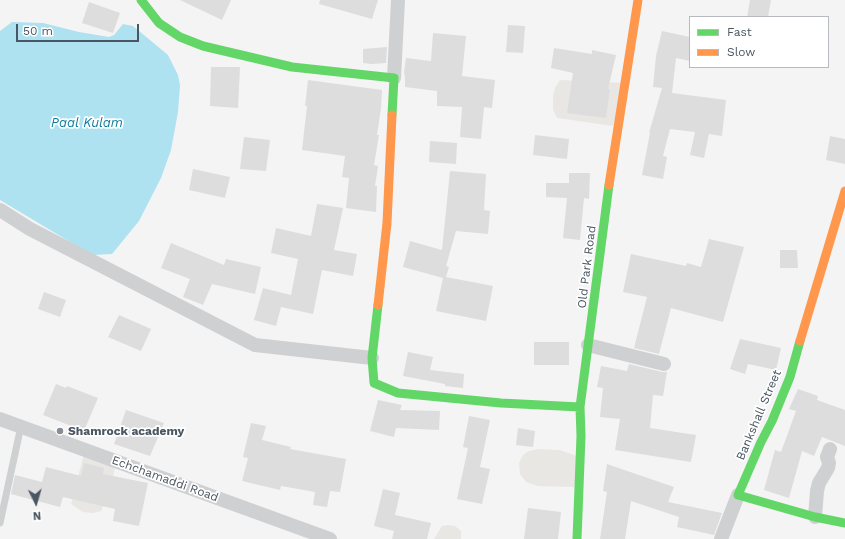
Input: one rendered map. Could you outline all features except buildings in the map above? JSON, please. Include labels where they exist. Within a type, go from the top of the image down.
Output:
[{"type":"street","points":[[140,0],[159,23],[180,38],[203,46],[292,67],[394,78]]},
{"type":"street","points":[[398,0],[387,223],[372,358],[374,383],[398,393],[501,403],[580,407]]},
{"type":"street","name":"Old Park Road","points":[[577,539],[581,436],[580,407],[612,164],[638,0]]},
{"type":"street","name":"Bankshall Street","points":[[738,495],[761,442],[772,421],[790,377],[845,191]]},
{"type":"street","points":[[0,210],[30,229],[254,346],[372,358]]},
{"type":"street","points":[[588,345],[664,364]]},
{"type":"street","name":"Echchamaddi Road","points":[[0,419],[330,539]]},
{"type":"street","points":[[815,517],[817,491],[828,468],[829,463],[827,457],[830,449]]},
{"type":"street","points":[[721,539],[738,495],[815,517],[845,523]]},
{"type":"lane","points":[[0,523],[21,426]]},
{"type":"shaded area","points":[[560,80],[625,83],[613,126],[557,118],[553,110],[553,97],[555,88]]},
{"type":"shaded area","points":[[538,449],[560,450],[580,457],[574,487],[538,486],[526,482],[520,474],[519,463],[523,455],[529,451]]},
{"type":"shaded area","points":[[85,450],[117,461],[108,495],[101,511],[93,513],[83,512],[71,504]]},
{"type":"shaded area","points":[[442,526],[455,526],[461,531],[461,539],[434,539]]},
{"type":"water","name":"Paal Kulam","points":[[12,22],[43,23],[79,32],[109,37],[114,35],[123,24],[133,26],[168,55],[178,75],[180,85],[178,112],[171,150],[161,178],[139,221],[112,254],[92,255],[0,200],[0,31]]},
{"type":"traffic: fast","points":[[141,0],[159,23],[180,37],[203,46],[292,67],[394,78],[392,115]]},
{"type":"traffic: fast","points":[[577,539],[581,436],[580,407],[609,185]]},
{"type":"traffic: fast","points":[[378,305],[372,358],[374,383],[398,393],[501,403],[580,407]]},
{"type":"traffic: fast","points":[[800,341],[790,377],[772,421],[761,442],[738,495],[815,517],[845,523]]},
{"type":"traffic: slow","points":[[609,185],[638,0]]},
{"type":"traffic: slow","points":[[378,305],[387,223],[392,115]]},
{"type":"traffic: slow","points":[[800,341],[845,191]]},
{"type":"place","name":"Shamrock academy","points":[[60,431]]}]
